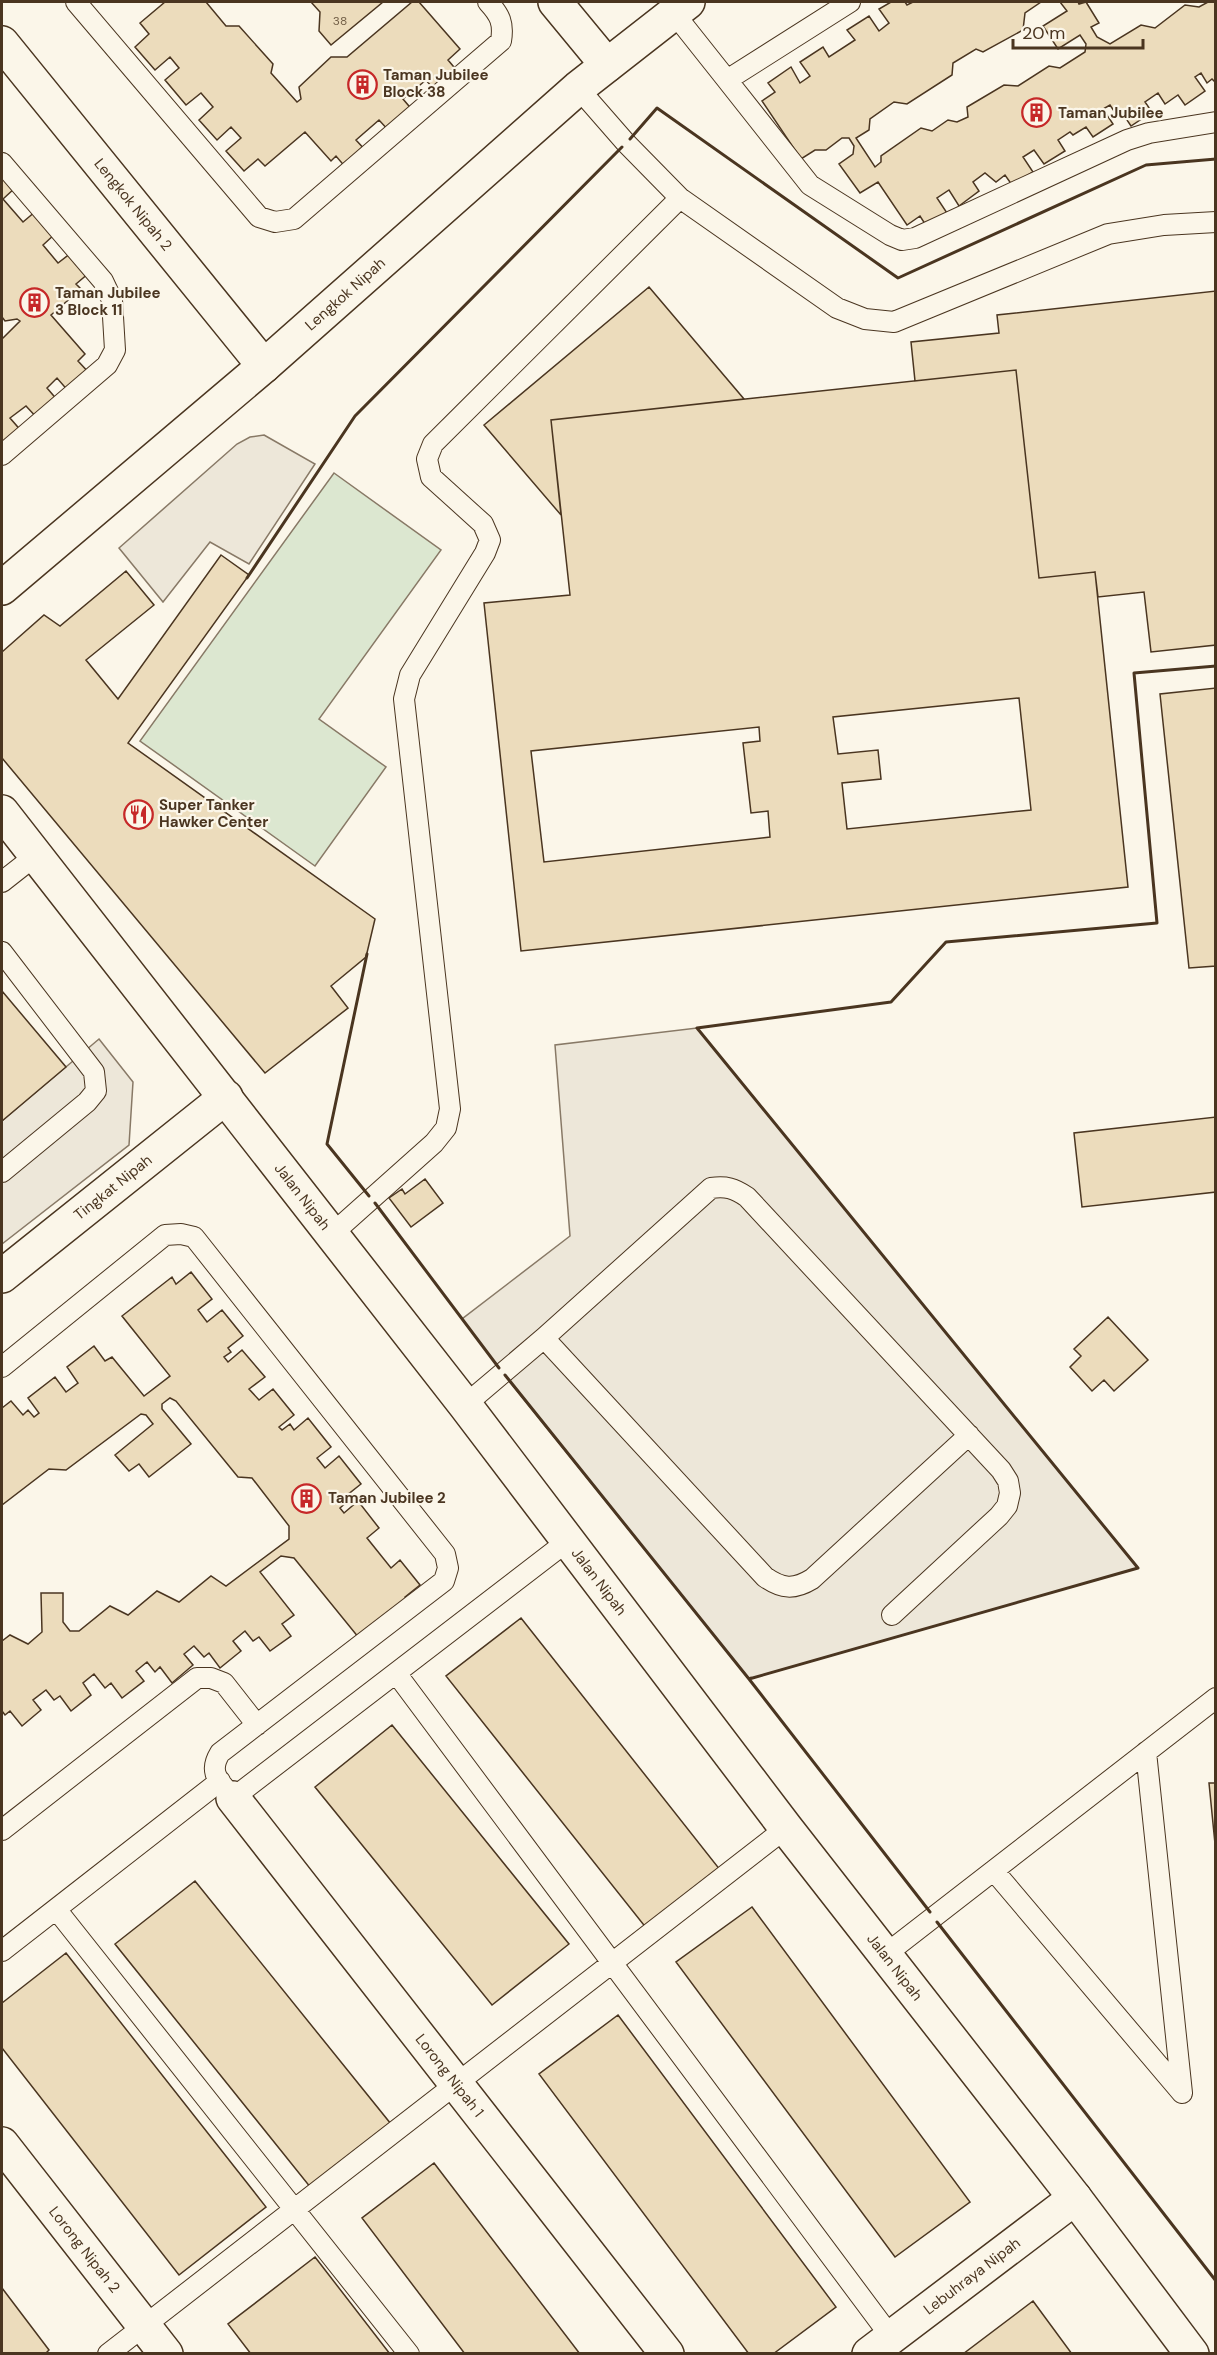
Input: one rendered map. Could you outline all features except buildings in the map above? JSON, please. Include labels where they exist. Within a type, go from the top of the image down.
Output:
[{"type":"street","points":[[555,2],[607,65]]},
{"type":"street","name":"Lengkok Nipah","points":[[2,588],[264,366],[578,88],[681,7]]},
{"type":"street","name":"Lengkok Nipah 2","points":[[2,43],[264,366]]},
{"type":"street","name":"Jalan Nipah","points":[[2,812],[465,1405],[786,1828],[1075,2198],[1192,2354]]},
{"type":"street","name":"Tingkat Nipah","points":[[2,1276],[225,1097]]},
{"type":"street","name":"Lorong Nipah 1","points":[[227,1790],[667,2354]]},
{"type":"street","name":"Lorong Nipah 2","points":[[2,2144],[166,2354]]},
{"type":"street","name":"Lebuhraya Nipah","points":[[880,2345],[1075,2198]]},
{"type":"lane","points":[[76,2],[259,217],[275,222],[294,219],[501,41],[503,28],[500,15],[488,2]]},
{"type":"lane","points":[[727,80],[850,2]]},
{"type":"lane","points":[[681,7],[727,80],[810,185],[890,235],[902,240],[915,238],[1127,140],[1149,133],[1215,122]]},
{"type":"lane","points":[[578,88],[626,143],[680,198],[837,308],[865,319],[894,322],[1108,234],[1164,225],[1215,222]]},
{"type":"lane","points":[[2,163],[103,281],[112,300],[115,350],[107,365],[2,455]]},
{"type":"lane","points":[[332,1234],[434,1143],[446,1128],[450,1109],[404,699],[410,675],[485,553],[490,540],[483,524],[431,477],[427,459],[434,444],[680,198]]},
{"type":"lane","points":[[2,882],[35,855]]},
{"type":"lane","points":[[2,952],[94,1072],[96,1091],[87,1102],[2,1172]]},
{"type":"lane","points":[[465,1405],[544,1338],[701,1195],[711,1188],[730,1188],[747,1197],[969,1435],[1008,1481],[1010,1493],[1007,1506],[999,1516],[892,1615]]},
{"type":"lane","points":[[2,1367],[165,1235],[194,1236],[445,1554],[448,1568],[444,1581],[220,1754],[213,1764],[214,1773],[227,1790]]},
{"type":"lane","points":[[544,1338],[765,1577],[776,1585],[789,1588],[801,1586],[812,1579],[969,1435]]},
{"type":"lane","points":[[2,1951],[56,1909],[396,1673],[569,1540]]},
{"type":"lane","points":[[396,1673],[612,1963],[880,2345]]},
{"type":"lane","points":[[2,1830],[197,1678],[211,1677],[224,1683],[257,1725]]},
{"type":"lane","points":[[886,1954],[1215,1698]]},
{"type":"lane","points":[[994,1870],[1182,2092],[1146,1752]]},
{"type":"lane","points":[[108,2354],[786,1828]]},
{"type":"lane","points":[[56,1909],[409,2354]]},
{"type":"green space","points":[[334,473],[441,550],[319,719],[386,767],[315,866],[140,741]]},
{"type":"shaded area","points":[[264,435],[315,464],[249,564],[210,542],[163,602],[119,548],[237,444],[250,437]]},
{"type":"shaded area","points":[[697,1028],[1138,1568],[749,1679],[462,1319],[570,1236],[555,1045]]},
{"type":"shaded area","points":[[99,1039],[133,1082],[129,1145],[2,1244],[2,1121]]},
{"type":"wall","points":[[630,139],[657,108],[898,278],[1146,165],[1216,159]]},
{"type":"wall","points":[[247,578],[355,416],[622,147]]},
{"type":"wall","points":[[505,1375],[749,1679],[1138,1568],[697,1028],[891,1002],[946,942],[1157,923],[1134,673],[1216,666]]},
{"type":"wall","points":[[367,954],[327,1144],[369,1196]]},
{"type":"wall","points":[[375,1203],[499,1368]]},
{"type":"wall","points":[[751,1678],[749,1679],[930,1912]]},
{"type":"wall","points":[[937,1922],[1216,2281]]},
{"type":"place","name":"Taman Jubilee Block 38","points":[[362,84]]},
{"type":"place","name":"Taman Jubilee","points":[[1037,113]]},
{"type":"place","name":"Taman Jubilee 3 Block 11","points":[[34,302]]},
{"type":"place","name":"Super Tanker Hawker Center","points":[[138,814]]},
{"type":"place","name":"Taman Jubilee 2","points":[[307,1498]]}]
